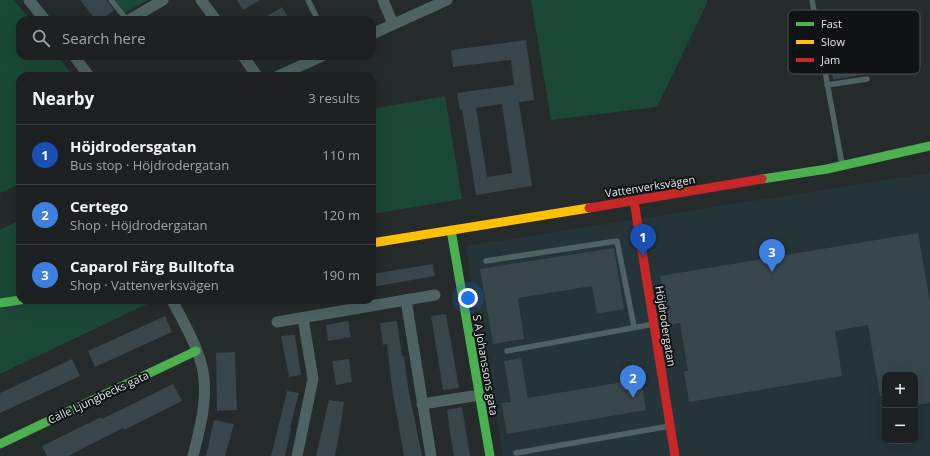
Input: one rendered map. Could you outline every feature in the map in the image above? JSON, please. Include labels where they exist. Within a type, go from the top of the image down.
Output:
[{"type":"street","points":[[29,0],[42,16]]},
{"type":"street","points":[[135,16],[163,0]]},
{"type":"street","points":[[201,0],[213,16]]},
{"type":"street","points":[[383,0],[394,24]]},
{"type":"street","points":[[376,32],[447,0]]},
{"type":"street","points":[[77,60],[86,72]]},
{"type":"street","points":[[246,60],[254,72]]},
{"type":"street","points":[[287,72],[313,60]]},
{"type":"street","name":"Vattenverksvägen","points":[[376,242],[842,166],[930,146]]},
{"type":"street","name":"Höjdrodergatan","points":[[634,201],[675,456]]},
{"type":"street","name":"S A Johanssons gata","points":[[451,230],[490,456]]},
{"type":"street","points":[[277,322],[435,295]]},
{"type":"street","points":[[406,300],[431,456]]},
{"type":"street","points":[[0,303],[16,301]]},
{"type":"street","points":[[174,304],[203,369],[203,416],[193,456]]},
{"type":"street","points":[[297,456],[313,379],[303,318]]},
{"type":"street","name":"Calle Ljungbecks gata","points":[[0,444],[196,351]]},
{"type":"street","points":[[422,404],[480,395]]},
{"type":"lane","points":[[111,0],[125,16]]},
{"type":"lane","points":[[308,0],[316,16]]},
{"type":"lane","points":[[812,0],[814,10]]},
{"type":"lane","points":[[825,74],[842,166]]},
{"type":"lane","points":[[827,85],[867,78]]},
{"type":"lane","points":[[486,261],[618,241],[634,326]]},
{"type":"lane","points":[[507,351],[634,326],[654,324]]},
{"type":"lane","points":[[516,454],[670,426]]},
{"type":"shaded area","points":[[930,173],[930,456],[503,456],[466,246]]},
{"type":"green space","points":[[0,0],[14,0],[27,16],[16,16],[16,60],[61,60],[70,72],[16,72],[16,186],[0,193]]},
{"type":"green space","points":[[115,0],[148,0],[125,13]]},
{"type":"green space","points":[[531,0],[707,0],[707,3],[657,107],[551,120]]},
{"type":"green space","points":[[445,96],[462,199],[376,213],[376,108]]},
{"type":"green space","points":[[16,222],[16,304],[147,304],[0,374],[0,230]]},
{"type":"building","points":[[80,0],[106,0],[114,10],[106,16],[93,16]]},
{"type":"building","points":[[237,0],[260,0],[243,10]]},
{"type":"building","points":[[282,7],[288,16],[267,16]]},
{"type":"building","points":[[526,40],[534,100],[519,102],[532,186],[476,195],[462,109],[460,110],[457,93],[514,85],[511,60],[453,67],[451,50]],"holes":[[[502,104],[512,173],[487,177],[476,108]]]},
{"type":"building","points":[[832,74],[865,74],[833,80]]},
{"type":"building","points":[[918,233],[930,302],[930,403],[918,405],[918,372],[882,372],[882,396],[880,396],[868,325],[835,331],[842,376],[689,402],[684,371],[688,371],[680,323],[669,325],[660,276]]},
{"type":"building","points":[[614,248],[624,309],[597,314],[592,286],[518,298],[524,339],[493,344],[480,269]]},
{"type":"building","points":[[433,264],[435,276],[376,286],[376,273]]},
{"type":"building","points":[[446,314],[459,388],[443,390],[431,316]]},
{"type":"building","points":[[165,316],[172,332],[95,367],[88,351]]},
{"type":"building","points":[[348,321],[351,337],[328,341],[326,325]]},
{"type":"building","points":[[397,321],[402,356],[404,356],[408,387],[422,456],[404,456],[392,388],[387,344],[383,345],[380,323]]},
{"type":"building","points":[[295,335],[301,375],[289,377],[281,336]]},
{"type":"building","points":[[235,352],[237,410],[217,411],[216,353]]},
{"type":"building","points":[[521,358],[528,398],[641,379],[646,410],[507,434],[501,403],[511,402],[504,361]]},
{"type":"building","points":[[72,359],[80,376],[0,413],[0,393]]},
{"type":"building","points":[[349,359],[352,382],[336,385],[332,361]]},
{"type":"building","points":[[173,384],[182,401],[124,430],[123,428],[68,456],[47,456],[42,446],[101,417],[102,419]]},
{"type":"building","points":[[287,391],[299,393],[285,456],[271,456]]},
{"type":"building","points":[[329,400],[344,402],[335,456],[316,456]]},
{"type":"building","points":[[462,407],[470,456],[454,456],[447,410]]},
{"type":"building","points":[[214,420],[234,424],[225,456],[206,456]]},
{"type":"traffic: fast","points":[[762,179],[827,169],[930,146]]},
{"type":"traffic: fast","points":[[451,230],[490,456]]},
{"type":"traffic: fast","points":[[0,303],[16,301]]},
{"type":"traffic: fast","points":[[0,444],[196,351]]},
{"type":"traffic: slow","points":[[376,242],[589,208]]},
{"type":"traffic: jam","points":[[589,208],[762,179]]},
{"type":"traffic: jam","points":[[634,201],[675,456]]},
{"type":"place","name":"Höjdrodersgatan","points":[[643,257]]},
{"type":"place","name":"Caparol Färg Bulltofta","points":[[772,272]]},
{"type":"place","name":"Certego","points":[[633,398]]}]
